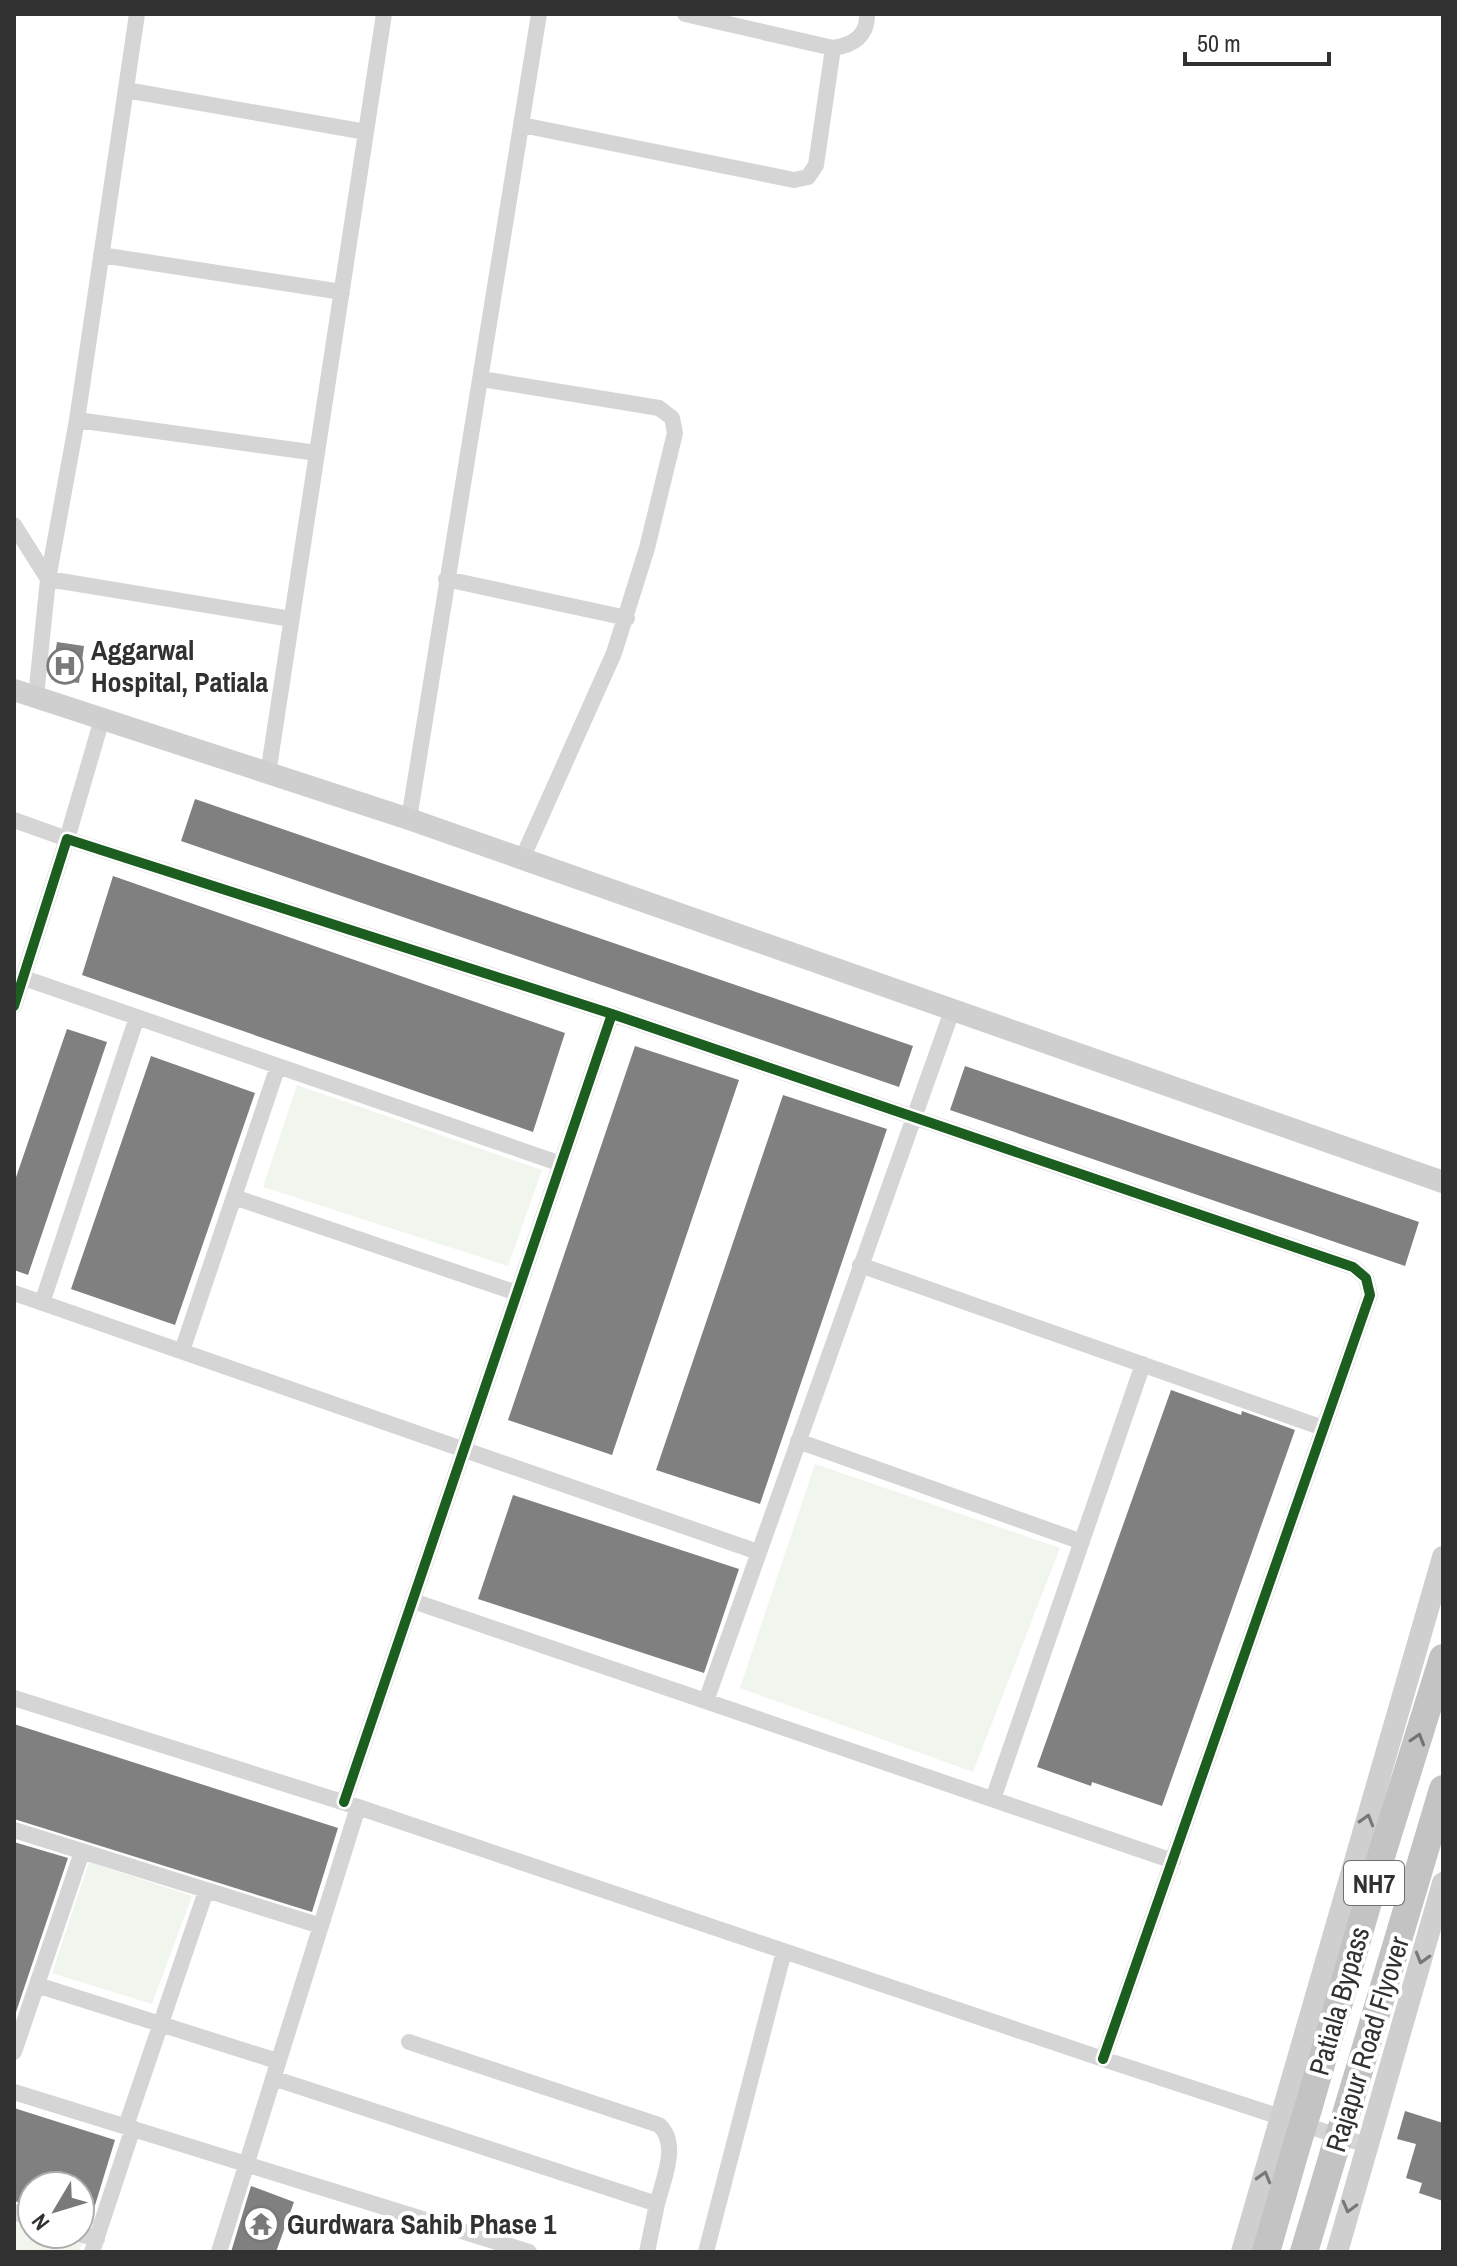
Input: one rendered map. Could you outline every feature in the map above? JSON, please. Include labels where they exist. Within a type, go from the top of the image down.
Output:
[{"type":"highway","name":"Patiala Bypass","points":[[1266,2252],[1383,1850],[1443,1658]]},
{"type":"highway","name":"Rajapur Road Flyover","points":[[1304,2252],[1443,1789]]},
{"type":"street","points":[[36,697],[48,579],[77,420],[137,14]]},
{"type":"street","points":[[268,774],[384,14]]},
{"type":"street","points":[[409,819],[539,14]]},
{"type":"street","points":[[685,14],[833,48],[857,40],[865,32],[867,14]]},
{"type":"street","points":[[522,125],[794,180],[808,177],[816,165],[833,48]]},
{"type":"street","points":[[126,90],[366,132]]},
{"type":"street","points":[[101,255],[342,292]]},
{"type":"street","points":[[482,379],[659,408],[672,418],[675,433],[627,618],[522,859]]},
{"type":"street","points":[[77,420],[317,453]]},
{"type":"street","points":[[14,525],[48,579],[291,619]]},
{"type":"street","points":[[446,579],[627,618]]},
{"type":"street","points":[[14,690],[409,819],[1443,1182]]},
{"type":"street","points":[[14,1006],[102,719]]},
{"type":"street","points":[[14,820],[612,1014],[1353,1267],[1366,1278],[1370,1295],[1103,2059]]},
{"type":"street","points":[[24,978],[561,1164]]},
{"type":"street","points":[[706,1701],[952,1011]]},
{"type":"street","points":[[219,2252],[321,1926],[351,1805],[413,1601],[612,1014]]},
{"type":"street","points":[[42,1303],[137,1017]]},
{"type":"street","points":[[182,1351],[278,1066]]},
{"type":"street","points":[[234,1197],[517,1293]]},
{"type":"street","points":[[860,1265],[1323,1428]]},
{"type":"street","points":[[14,1293],[758,1552]]},
{"type":"street","points":[[993,1799],[1143,1364]]},
{"type":"street","points":[[798,1441],[1082,1542]]},
{"type":"street","points":[[1242,2252],[1443,1557]]},
{"type":"street","points":[[413,1601],[1173,1861]]},
{"type":"street","points":[[14,1698],[351,1805],[1366,2145]]},
{"type":"street","points":[[14,1830],[321,1926]]},
{"type":"street","points":[[14,2052],[82,1852]]},
{"type":"street","points":[[1337,2252],[1443,1883]]},
{"type":"street","points":[[96,2239],[160,2025],[206,1891]]},
{"type":"street","points":[[706,2252],[784,1951]]},
{"type":"street","points":[[37,1985],[277,2061]]},
{"type":"street","points":[[409,2042],[659,2125],[668,2133],[670,2147],[647,2252]]},
{"type":"street","points":[[273,2078],[657,2204]]},
{"type":"street","points":[[14,2092],[529,2252]]},
{"type":"shaded area","points":[[297,1085],[542,1170],[508,1266],[263,1187]]},
{"type":"shaded area","points":[[815,1464],[1060,1548],[973,1772],[740,1688]]},
{"type":"shaded area","points":[[89,1862],[192,1896],[152,2004],[52,1973]]},
{"type":"shaded area","points":[[14,2216],[16,2250],[80,2250],[79,2252],[14,2252]]},
{"type":"building","points":[[57,642],[84,646],[79,683],[51,679]]},
{"type":"building","points":[[195,799],[913,1046],[899,1087],[181,841]]},
{"type":"building","points":[[113,876],[565,1033],[533,1132],[82,975]]},
{"type":"building","points":[[67,1029],[107,1042],[28,1275],[14,1270],[14,1183]]},
{"type":"building","points":[[635,1046],[739,1080],[612,1455],[508,1420]]},
{"type":"building","points":[[151,1056],[255,1093],[175,1325],[71,1289]]},
{"type":"building","points":[[965,1066],[1419,1222],[1405,1266],[950,1110]]},
{"type":"building","points":[[783,1095],[887,1129],[760,1504],[656,1470]]},
{"type":"building","points":[[1171,1390],[1295,1430],[1162,1806],[1037,1767]]},
{"type":"building","points":[[513,1495],[739,1569],[704,1673],[478,1599]]},
{"type":"building","points":[[14,1724],[338,1828],[312,1912],[14,1819]]},
{"type":"building","points":[[14,1842],[68,1858],[14,2018]]},
{"type":"building","points":[[14,2108],[115,2140],[96,2202],[96,2170],[16,2170],[14,2201]]},
{"type":"building","points":[[1405,2111],[1443,2123],[1443,2201],[1419,2193],[1422,2183],[1406,2178],[1416,2144],[1397,2139]]},
{"type":"building","points":[[251,2186],[294,2202],[276,2252],[231,2252]]},
{"type":"cycle path","points":[[14,1006],[67,839],[612,1014],[344,1802]]},
{"type":"cycle path","points":[[612,1014],[1353,1267],[1366,1278],[1370,1295],[1103,2059]]},
{"type":"place","name":"Aggarwal Hospital, Patiala","points":[[65,666]]},
{"type":"place","name":"Gurdwara Sahib Phase 1","points":[[261,2224]]}]
